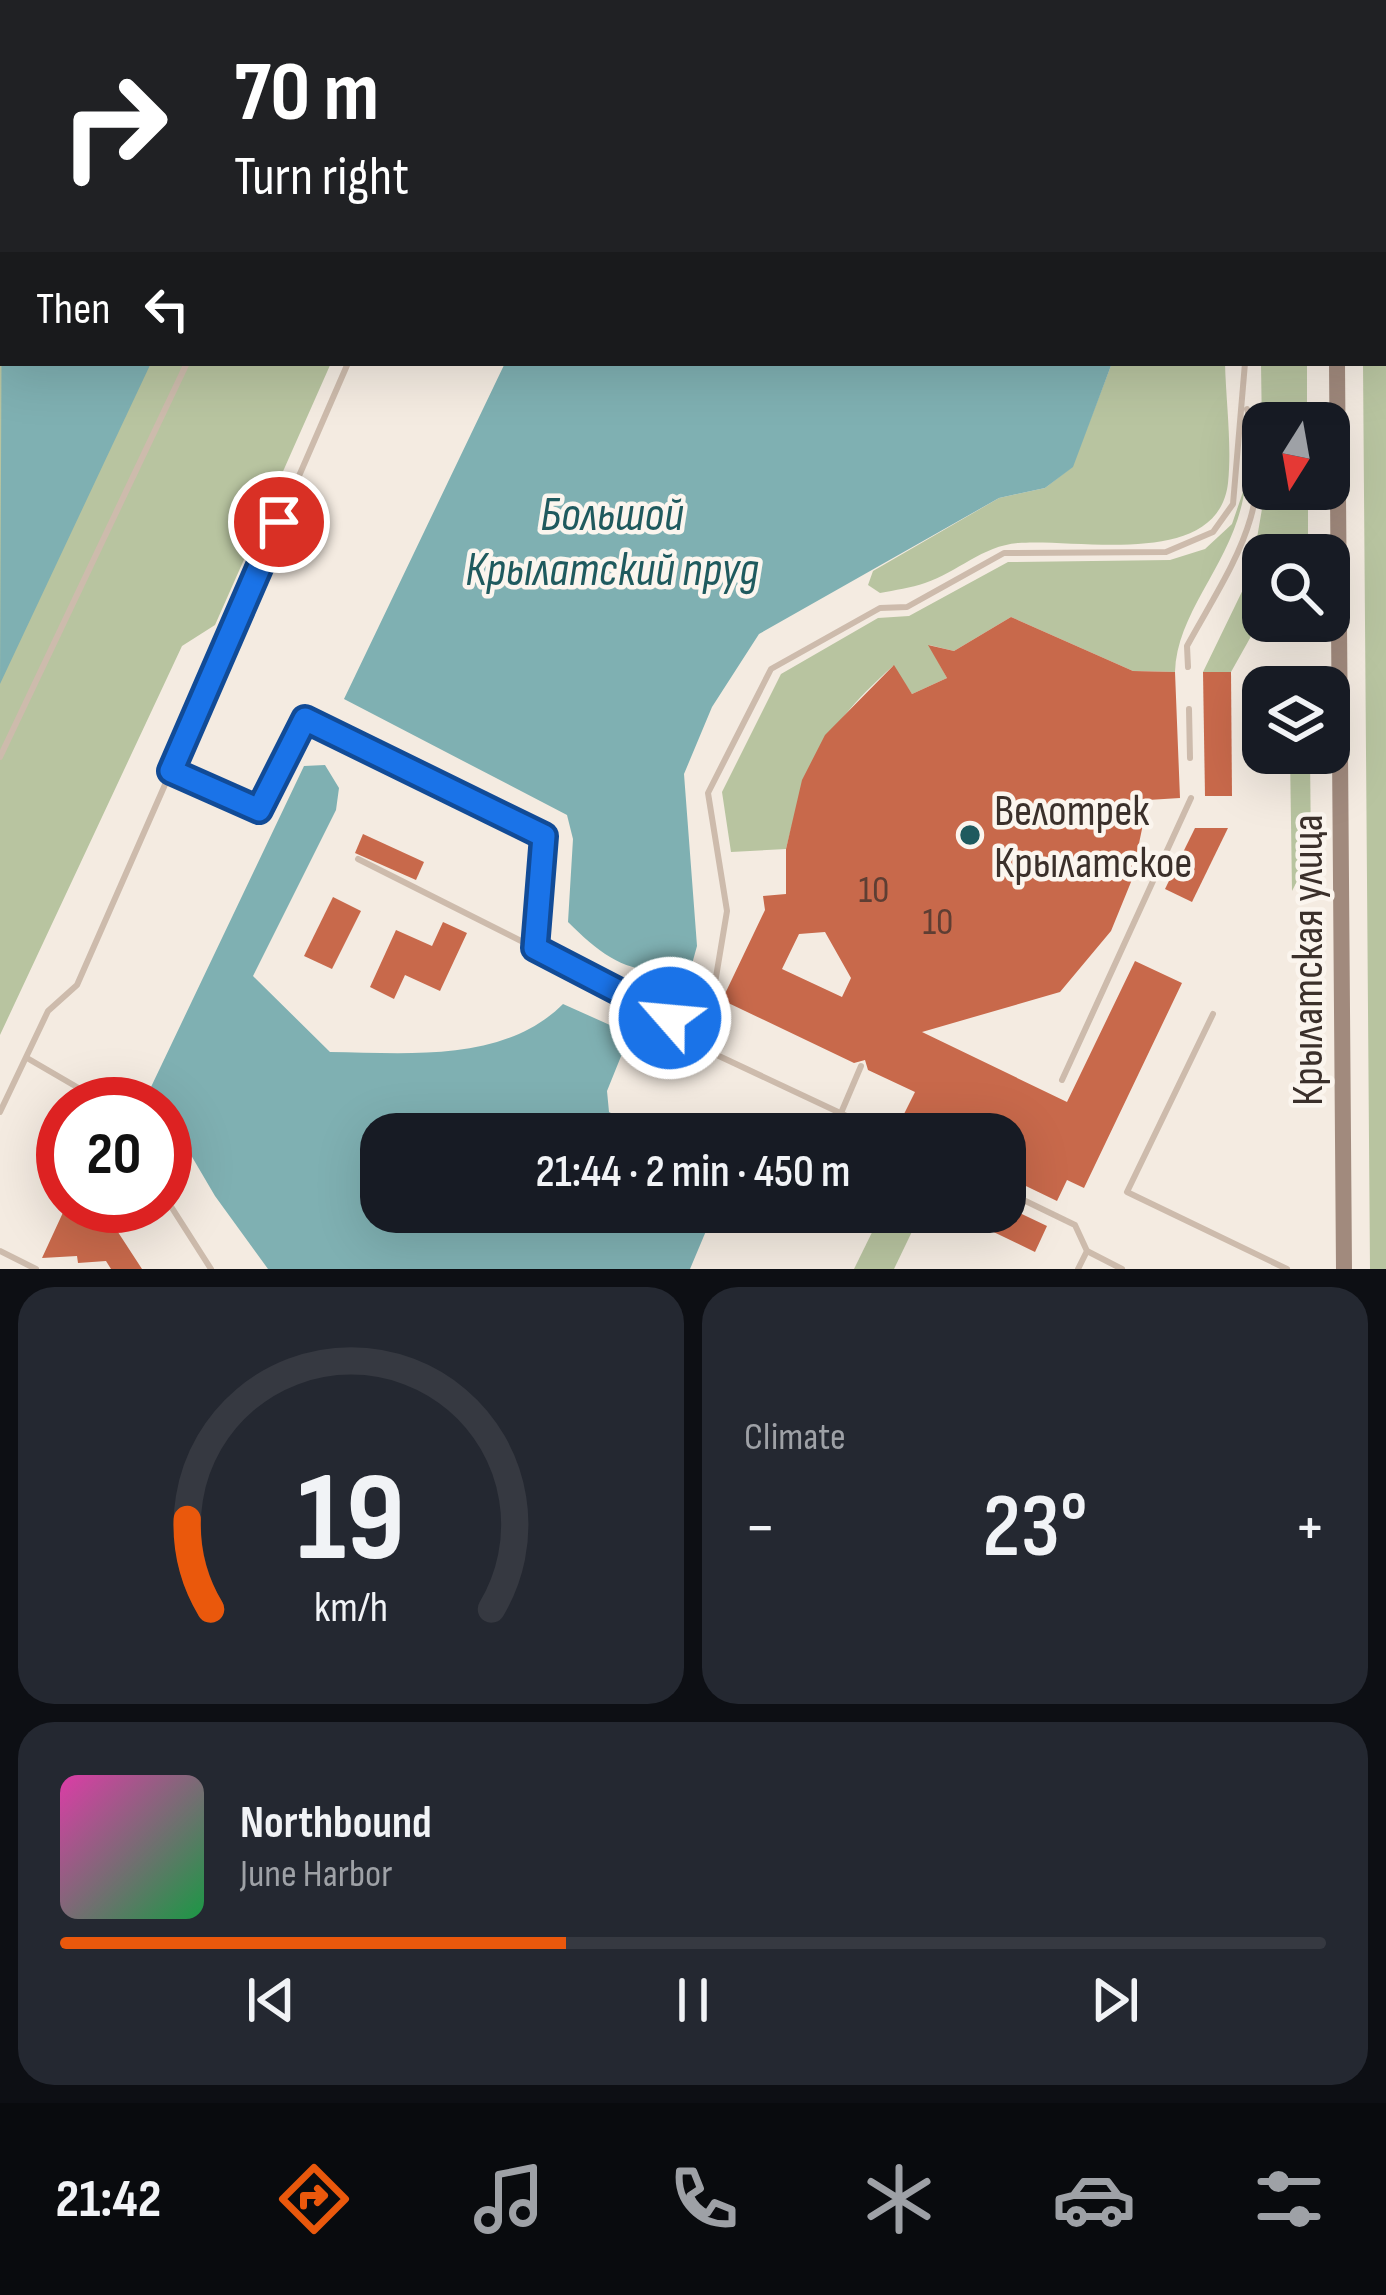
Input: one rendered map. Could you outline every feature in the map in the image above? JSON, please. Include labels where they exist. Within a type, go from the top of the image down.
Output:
[{"type":"main road","name":"Крылатская улица","points":[[1337,366],[1344,1269]]},
{"type":"lane","points":[[0,757],[187,366]]},
{"type":"lane","points":[[0,1112],[48,1011],[76,985],[346,366]]},
{"type":"lane","points":[[1245,366],[1246,402]]},
{"type":"lane","points":[[861,1066],[841,1113],[704,1049],[727,910],[708,793],[771,669],[880,608],[907,607],[1004,553],[1166,552],[1196,542],[1213,532],[1233,504],[1242,435]]},
{"type":"lane","points":[[1188,667],[1187,646],[1251,527],[1252,510]]},
{"type":"lane","points":[[1189,709],[1190,758]]},
{"type":"lane","points":[[171,771],[259,810],[305,719],[544,836],[535,948]]},
{"type":"lane","points":[[1062,1080],[1191,798]]},
{"type":"lane","points":[[358,859],[703,1035]]},
{"type":"lane","points":[[1214,1014],[1127,1192],[1286,1269]]},
{"type":"lane","points":[[27,1058],[60,1077]]},
{"type":"lane","points":[[1026,1201],[1075,1225],[1087,1251],[1122,1269]]},
{"type":"lane","points":[[188,1233],[211,1269]]},
{"type":"lane","points":[[0,1251],[36,1269]]},
{"type":"lane","points":[[1078,1269],[1087,1251]]},
{"type":"green space","points":[[0,366],[330,366],[215,625],[182,646],[0,1035]]},
{"type":"green space","points":[[1111,366],[1225,366],[1228,483],[1219,510],[1199,528],[1142,544],[1005,545],[920,585],[880,593],[868,585],[873,571],[999,498],[1045,488],[1072,467]]},
{"type":"green space","points":[[1261,366],[1307,366],[1307,402],[1262,402]]},
{"type":"green space","points":[[1363,366],[1386,366],[1386,1269],[1370,1269]]},
{"type":"green space","points":[[1242,495],[1231,537],[1186,626],[1175,672],[1133,671],[1011,617],[954,651],[929,645],[947,678],[912,694],[893,666],[851,707],[812,769],[786,849],[731,852],[722,792],[781,674],[878,618],[909,616],[1008,562],[1170,560],[1205,549],[1232,524]]},
{"type":"green space","points":[[1262,510],[1308,510],[1308,534],[1258,534]]},
{"type":"green space","points":[[1242,592],[1242,642],[1248,642],[1231,672],[1203,672]]},
{"type":"green space","points":[[1290,774],[1310,774],[1311,854],[1292,891]]},
{"type":"green space","points":[[872,1233],[911,1233],[894,1269],[854,1269]]},
{"type":"water","points":[[1,366],[150,366],[0,684]]},
{"type":"water","name":"Большой Крылатский пруд","points":[[504,366],[1111,366],[1073,467],[1045,488],[999,498],[759,634],[712,707],[684,774],[697,946],[692,964],[639,969],[596,947],[568,922],[573,839],[567,815],[344,699]]},
{"type":"water","points":[[325,765],[339,788],[336,810],[253,976],[330,1052],[422,1053],[484,1045],[513,1037],[563,1004],[630,1034],[607,1091],[611,1113],[360,1113],[360,1233],[705,1233],[690,1269],[268,1269],[192,1157],[192,1077],[156,1077],[304,766]]},
{"type":"building","points":[[1011,617],[1133,671],[1175,672],[1180,798],[1148,800],[1131,882],[1111,931],[1060,992],[922,1032],[1067,1102],[1135,961],[1182,983],[1084,1188],[1067,1180],[1057,1201],[1026,1186],[1026,1113],[904,1113],[915,1092],[868,1070],[865,1060],[854,1063],[722,1000],[765,910],[763,896],[786,894],[786,849],[802,780],[825,735],[894,665],[912,694],[947,678],[928,645],[954,651]],"holes":[[[825,932],[851,978],[842,997],[782,969],[799,934]]]},
{"type":"building","points":[[1203,672],[1231,672],[1232,796],[1205,796]]},
{"type":"building","points":[[1195,828],[1228,828],[1192,902],[1165,889]]},
{"type":"building","points":[[363,834],[424,862],[416,880],[355,853]]},
{"type":"building","points":[[333,897],[361,911],[332,969],[304,956]]},
{"type":"building","points":[[443,922],[467,933],[440,991],[405,975],[394,999],[370,987],[396,930],[432,946]]},
{"type":"building","points":[[1026,1216],[1047,1226],[1035,1252],[996,1233],[1026,1233]]},
{"type":"building","points":[[54,1233],[119,1233],[142,1269],[111,1269],[106,1261],[78,1263],[77,1256],[42,1258]]},
{"type":"place","name":"Велотрек Крылатское","points":[[970,835]]},
{"type":"route","points":[[279,522],[171,771],[259,810],[305,719],[544,836],[535,948],[670,1018]]}]
